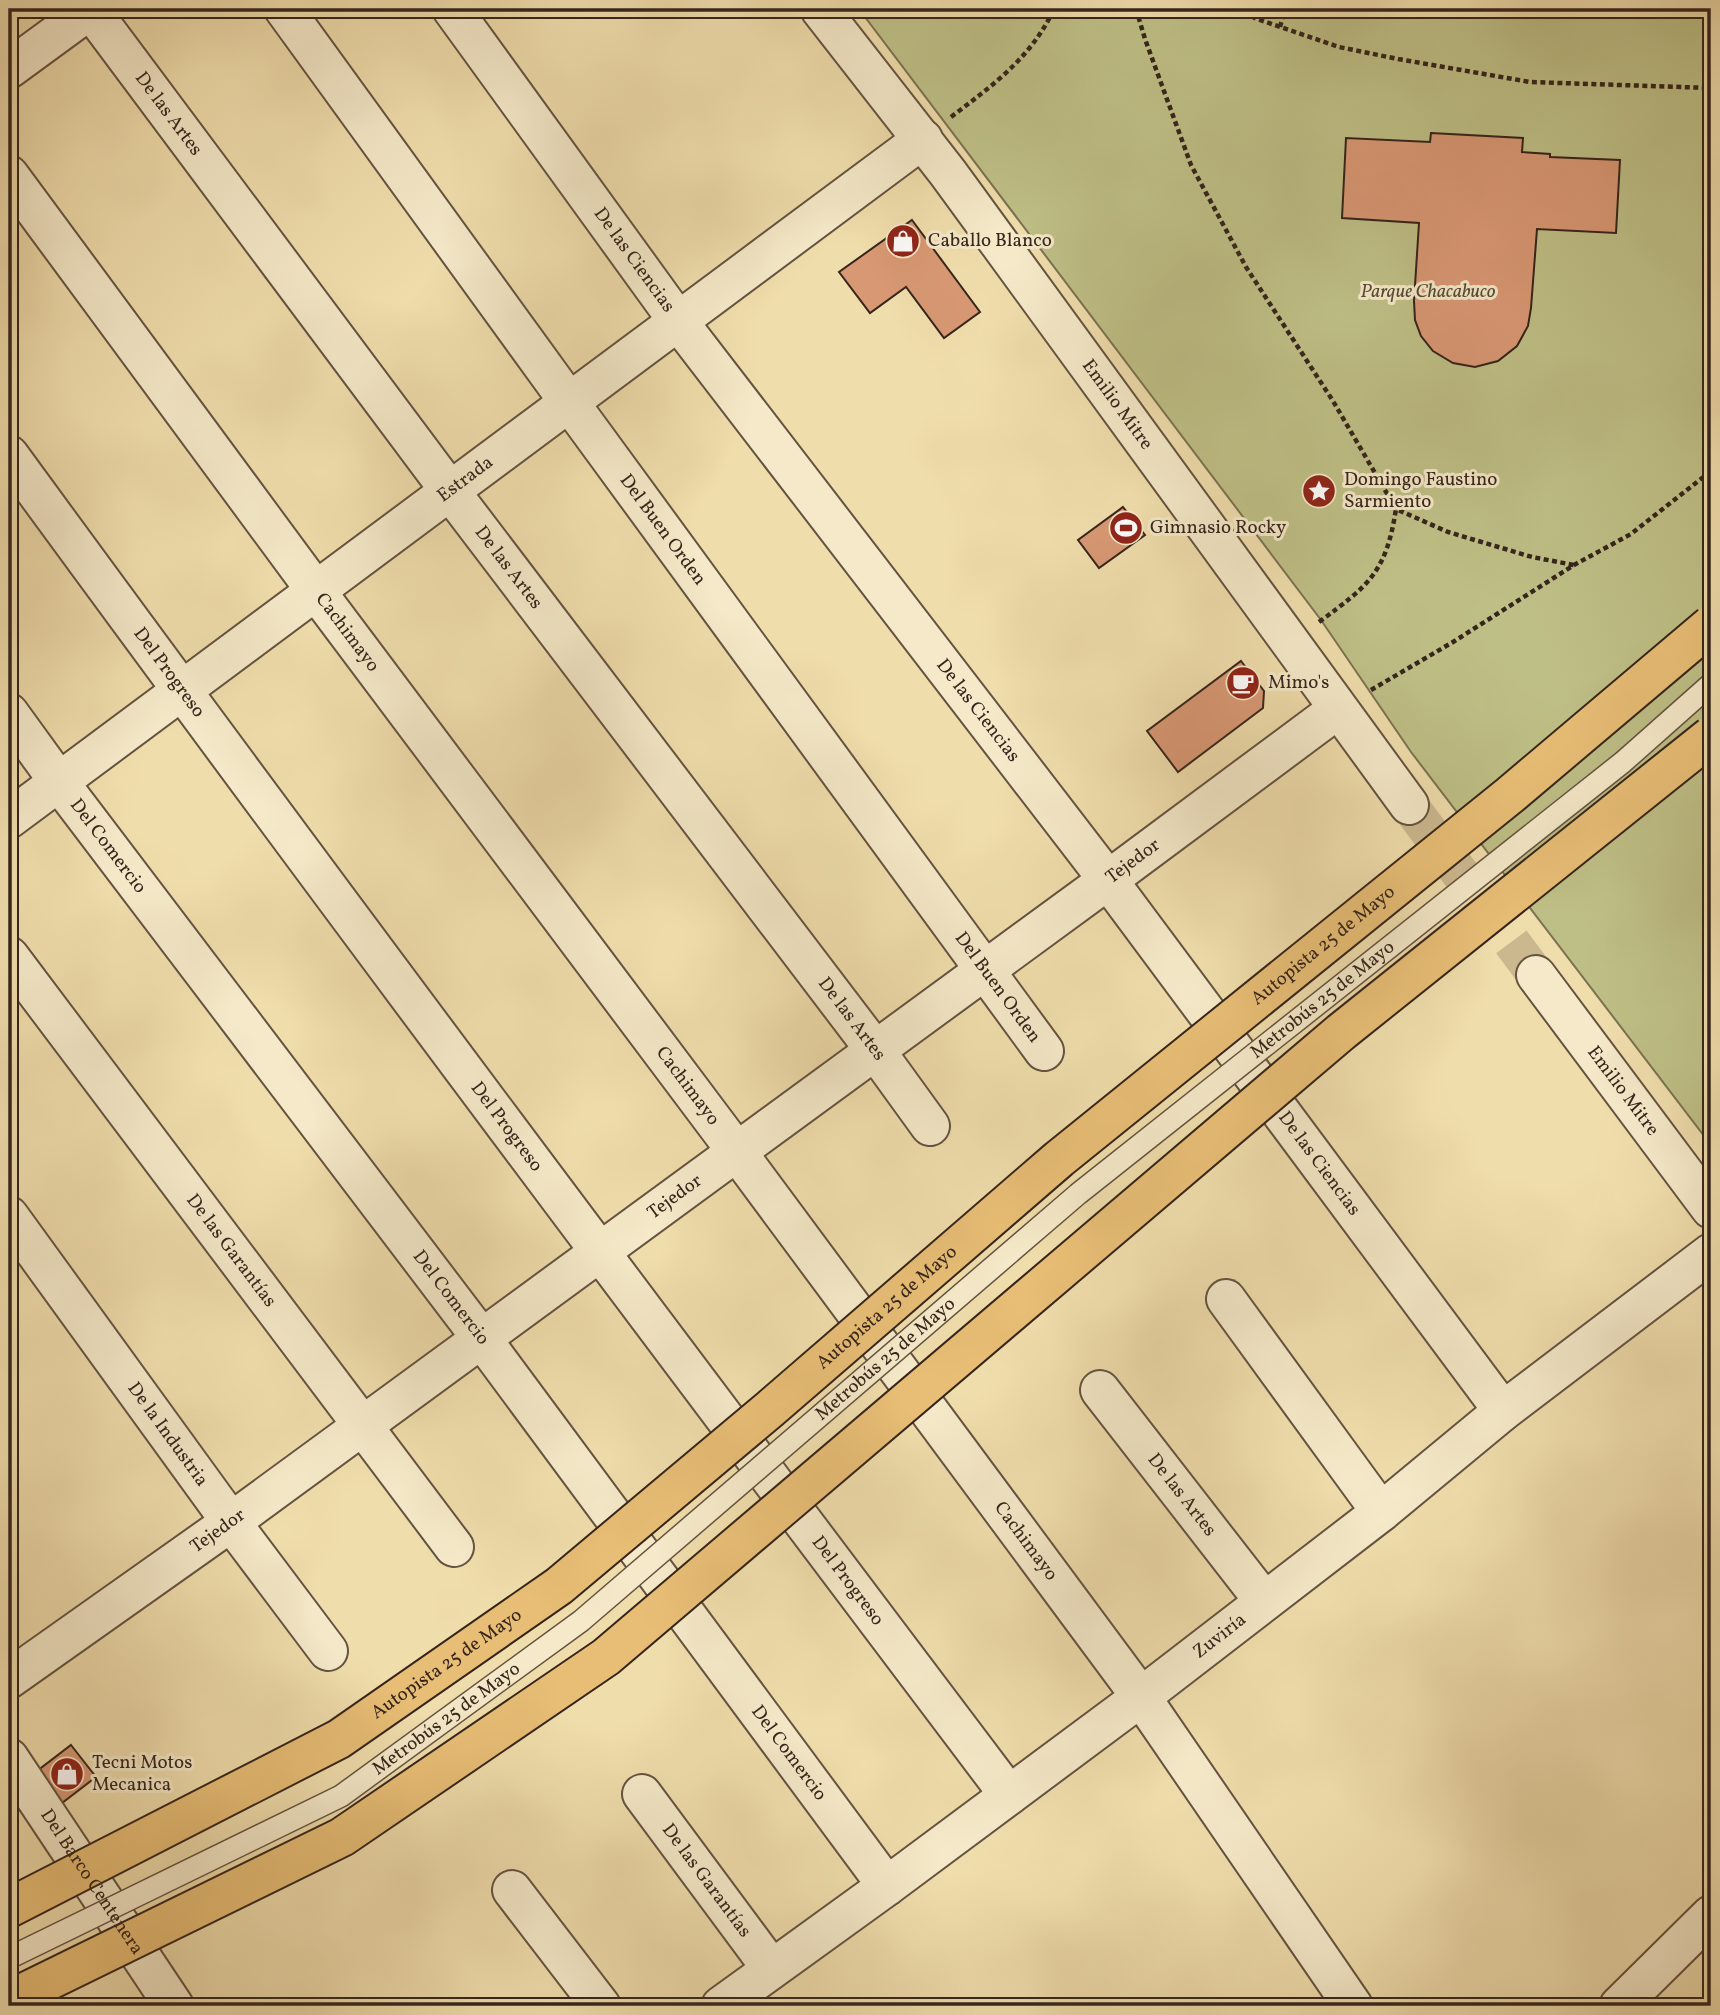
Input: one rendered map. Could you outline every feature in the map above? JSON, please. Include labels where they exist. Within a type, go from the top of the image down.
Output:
[{"type":"highway","name":"Autopista 25 de Mayo","points":[[9,1908],[339,1739],[559,1586],[770,1409],[1059,1159],[1499,804],[1711,625]]},
{"type":"highway","points":[[9,2000],[342,1837],[606,1657],[1341,1032],[1711,736]]},
{"type":"street","points":[[9,69],[91,9]]},
{"type":"street","name":"De las Artes","points":[[91,9],[450,491],[876,1050],[930,1126]]},
{"type":"street","name":"Del Buen Orden","points":[[284,9],[1044,1051]]},
{"type":"street","name":"De las Ciencias","points":[[452,9],[678,321],[1108,880],[1503,1411]]},
{"type":"street","name":"Emilio Mitre","points":[[821,9],[923,139],[1409,805]]},
{"type":"street","name":"Estrada","points":[[9,819],[923,139]]},
{"type":"street","name":"Cachimayo","points":[[9,175],[1141,1697],[1353,2006]]},
{"type":"street","name":"Del Progreso","points":[[9,455],[181,691],[599,1252],[1009,1795]]},
{"type":"street","name":"Tejedor","points":[[9,1679],[482,1339],[1338,709]]},
{"type":"street","name":"Del Comercio","points":[[9,713],[482,1339],[887,1886]]},
{"type":"street","name":"De las Garantías","points":[[9,956],[454,1547]]},
{"type":"street","name":"Emilio Mitre","points":[[1536,975],[1711,1209]]},
{"type":"street","name":"De la Industria","points":[[9,1216],[328,1651]]},
{"type":"street","name":"Zuviría","points":[[721,2006],[1141,1697],[1381,1512],[1503,1411],[1711,1253]]},
{"type":"street","points":[[1226,1299],[1381,1512]]},
{"type":"street","name":"De las Artes","points":[[1100,1390],[1264,1601]]},
{"type":"street","name":"Del Barco Centenera","points":[[9,1758],[174,2006]]},
{"type":"street","name":"De las Garantías","points":[[642,1794],[771,1968]]},
{"type":"street","points":[[512,1889],[601,2006]]},
{"type":"street","points":[[1619,2006],[1711,1915]]},
{"type":"lane","name":"Metrobús 25 de Mayo","points":[[9,1958],[341,1796],[581,1621],[1078,1194],[1623,762],[1711,684]]},
{"type":"path","points":[[923,139],[1007,74],[1034,42],[1054,9]]},
{"type":"path","points":[[1136,9],[1191,165],[1246,267],[1332,401],[1396,509],[1460,536],[1532,557],[1574,565]]},
{"type":"path","points":[[1236,9],[1256,19],[1339,47],[1530,82],[1711,88]]},
{"type":"path","points":[[1280,27],[1285,9]]},
{"type":"path","points":[[1338,709],[1453,642],[1574,565],[1631,534],[1711,471]]},
{"type":"path","points":[[1290,643],[1363,589],[1381,564],[1391,539],[1396,509]]},
{"type":"green space","name":"Parque Chacabuco","points":[[859,9],[1711,9],[1711,1145],[1411,752],[1321,620]]},
{"type":"building","points":[[1431,133],[1523,138],[1522,152],[1550,154],[1550,157],[1620,160],[1616,233],[1537,229],[1528,326],[1517,346],[1498,361],[1475,367],[1453,363],[1433,351],[1421,336],[1415,320],[1414,301],[1419,223],[1342,218],[1346,138],[1430,142]]},
{"type":"building","points":[[912,220],[980,312],[944,338],[906,287],[870,313],[839,272]]},
{"type":"building","points":[[1123,507],[1145,535],[1099,568],[1078,540]]},
{"type":"building","points":[[1241,661],[1264,691],[1263,708],[1178,772],[1147,731]]},
{"type":"building","name":"Tecni Motos Mecanica","points":[[71,1745],[96,1777],[62,1803],[37,1771]]},
{"type":"tunnel","points":[[1409,805],[1536,975]]},
{"type":"place","name":"Caballo Blanco","points":[[903,241]]},
{"type":"place","name":"Domingo Faustino Sarmiento","points":[[1319,491]]},
{"type":"place","name":"Gimnasio Rocky","points":[[1126,528]]},
{"type":"place","name":"Mimo's","points":[[1243,683]]},
{"type":"place","name":"Tecni Motos Mecanica","points":[[67,1774]]}]
